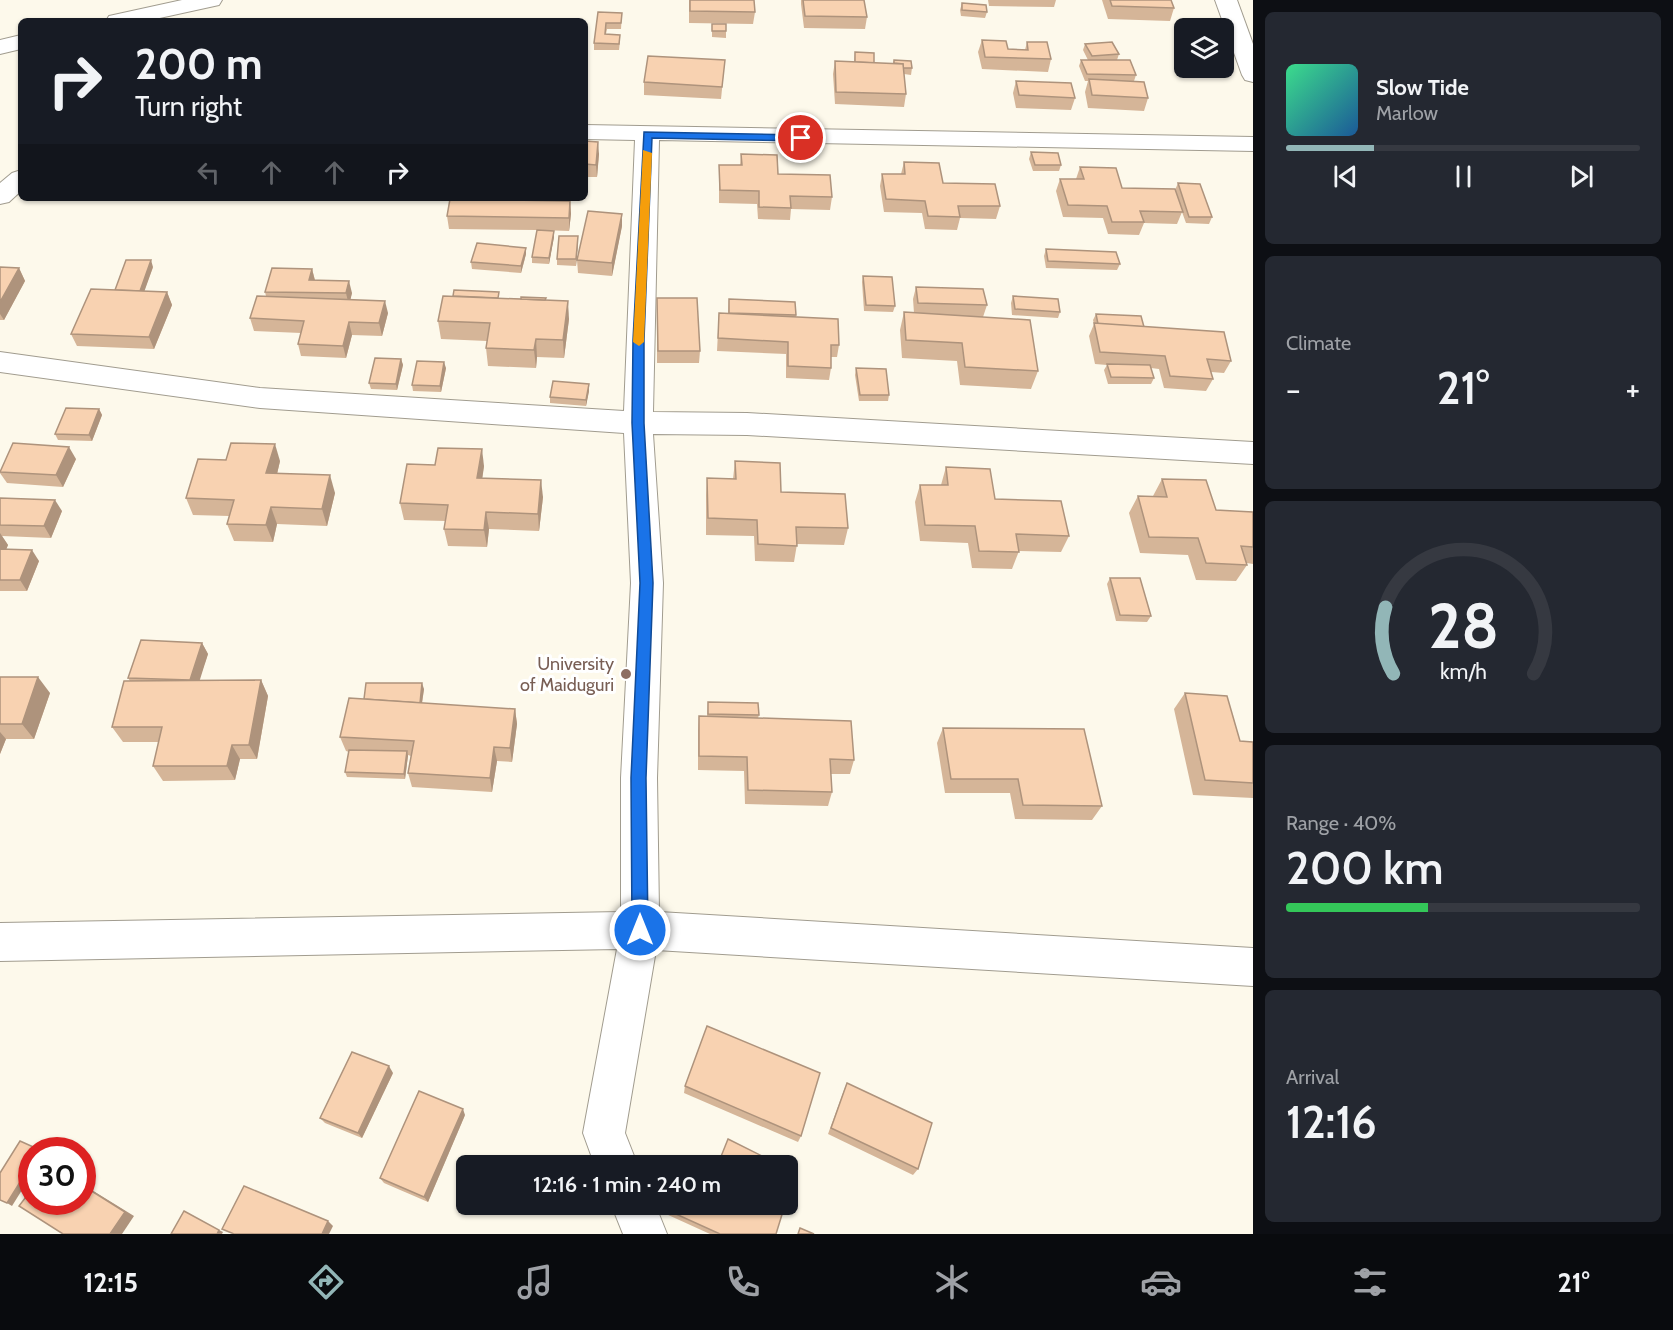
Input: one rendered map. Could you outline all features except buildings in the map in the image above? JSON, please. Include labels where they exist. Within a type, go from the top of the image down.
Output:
[{"type":"street","points":[[130,18],[211,0]]},
{"type":"street","points":[[1226,0],[1253,75]]},
{"type":"street","points":[[0,47],[18,43]]},
{"type":"street","points":[[0,56],[18,57]]},
{"type":"street","points":[[588,132],[647,135],[1253,144]]},
{"type":"street","points":[[613,1155],[604,1133],[640,930],[639,778],[647,583],[638,423],[647,135]]},
{"type":"street","points":[[0,196],[18,181]]},
{"type":"street","points":[[0,362],[260,398],[638,423],[747,424],[1253,453]]},
{"type":"street","points":[[0,942],[640,930],[1253,967]]},
{"type":"street","points":[[637,1215],[645,1234]]},
{"type":"slow traffic","points":[[639,342],[647,153]]},
{"type":"place","name":"University of Maiduguri","points":[[626,674]]},
{"type":"route","points":[[640,930],[639,778],[647,583],[638,423],[647,135],[801,138]]}]
